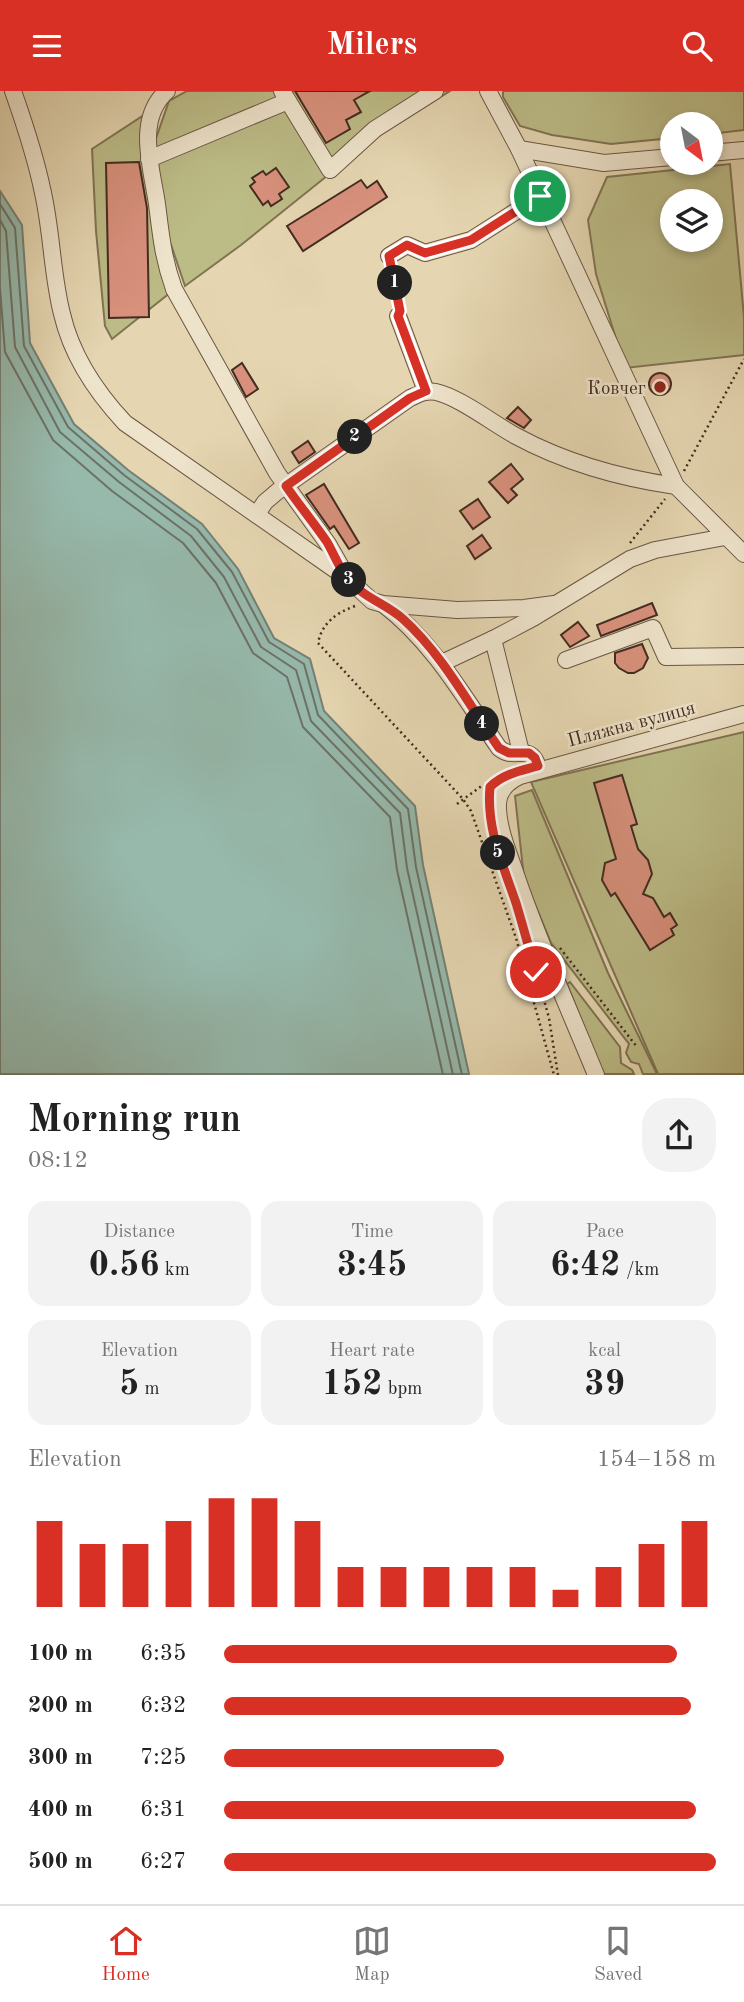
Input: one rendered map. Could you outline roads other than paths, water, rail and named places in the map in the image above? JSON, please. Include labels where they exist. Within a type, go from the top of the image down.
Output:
[{"type":"street","points":[[13,91],[35,157],[43,193],[65,328],[86,375],[111,408],[140,436],[257,514],[403,619],[442,663],[499,748],[509,753],[533,756],[539,770]]},
{"type":"street","points":[[167,91],[150,120],[148,142],[163,260],[174,289],[213,362],[286,486],[328,544],[347,578]]},
{"type":"street","points":[[149,159],[285,96],[330,170],[375,129],[435,91]]},
{"type":"street","points":[[488,91],[519,149],[676,486],[744,554]]},
{"type":"street","points":[[519,149],[604,163],[660,158]]},
{"type":"street","points":[[723,152],[744,151]]},
{"type":"street","points":[[389,256],[407,245],[425,253],[471,240],[540,196]]},
{"type":"street","points":[[398,316],[426,391]]},
{"type":"street","points":[[257,514],[265,502],[286,486],[410,398],[426,391],[445,395],[518,437],[581,464],[630,479],[676,486]]},
{"type":"street","points":[[442,663],[533,618],[630,559],[655,550],[725,537]]},
{"type":"street","points":[[377,602],[457,610],[524,608],[554,604]]},
{"type":"street","points":[[566,660],[653,628],[666,657],[744,656]]},
{"type":"street","points":[[493,639],[521,753]]},
{"type":"street","name":"Пляжна вулиця","points":[[596,1075],[529,911],[506,845],[498,800],[502,789],[510,781],[539,770],[744,714]]},
{"type":"water","points":[[0,191],[22,225],[30,343],[74,424],[128,470],[202,524],[238,569],[274,638],[310,659],[324,711],[415,806],[423,865],[469,1074],[0,1074]]},
{"type":"place","name":"Ковчег","points":[[660,387]]}]
